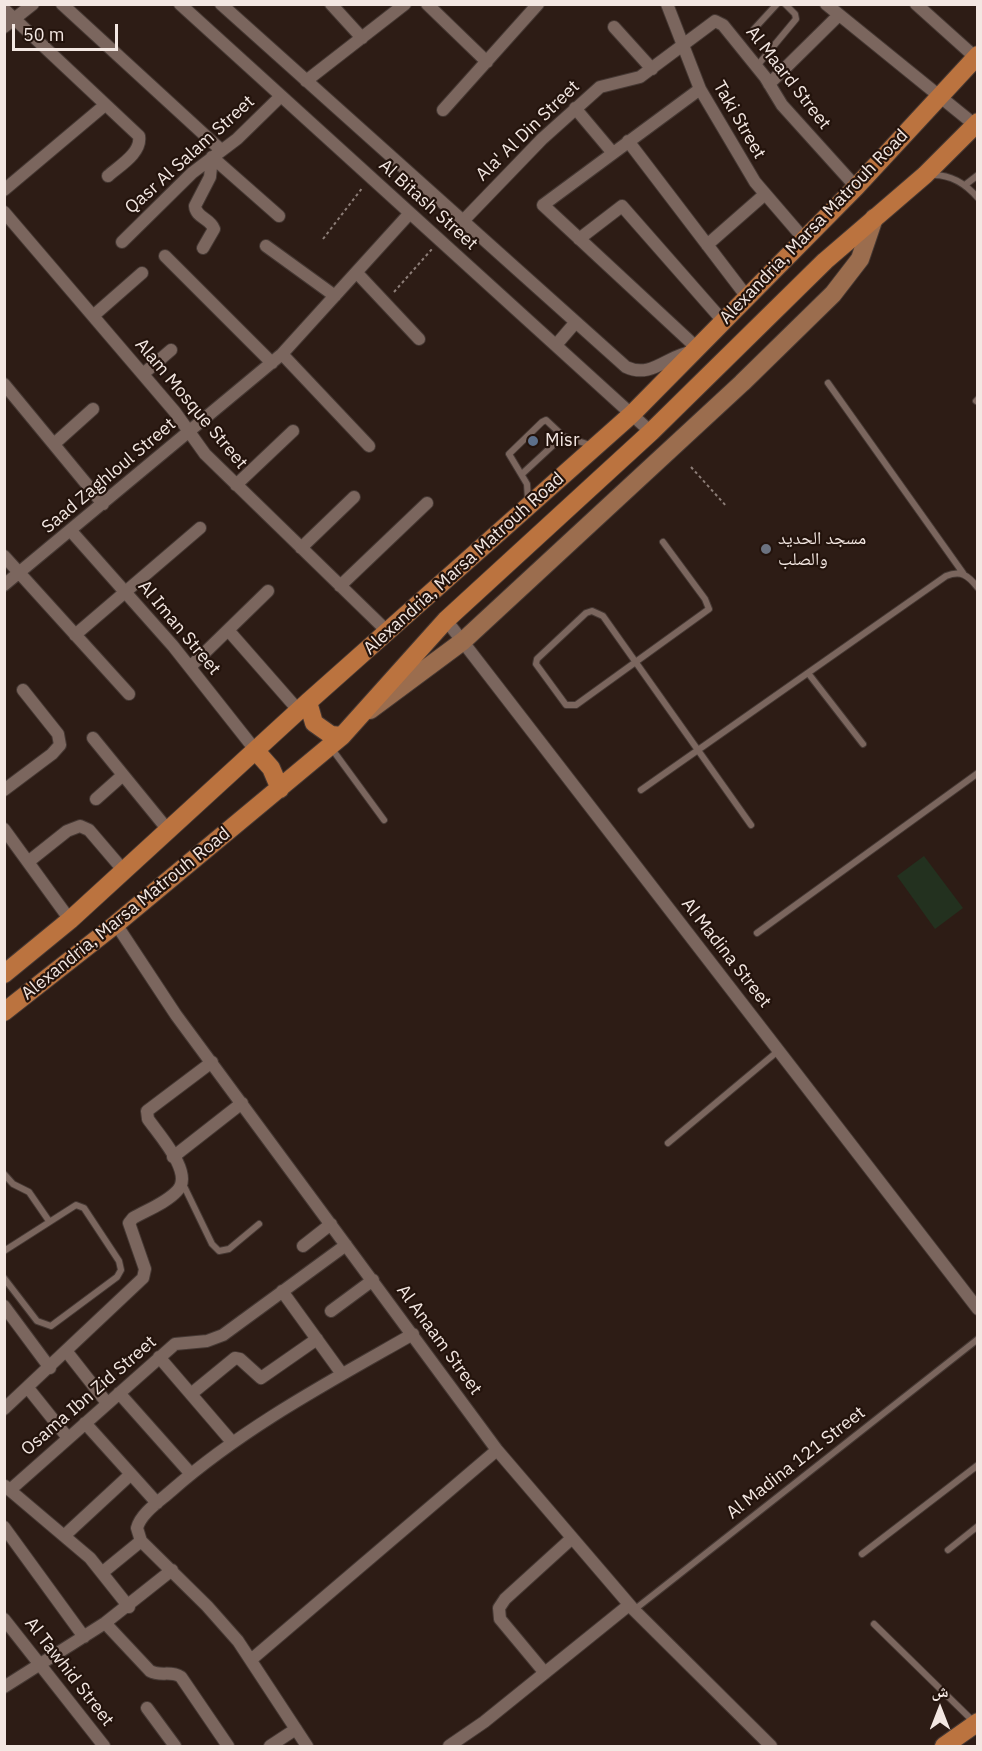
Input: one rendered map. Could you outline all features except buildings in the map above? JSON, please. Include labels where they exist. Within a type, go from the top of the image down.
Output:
[{"type":"main road","name":"Alexandria, Marsa Matrouh Road","points":[[4,974],[70,920],[304,706],[632,414],[856,187],[976,56]]},
{"type":"main road","name":"Alexandria, Marsa Matrouh Road","points":[[4,1012],[116,924],[336,741],[446,620],[651,432],[833,254],[925,175],[976,127]]},
{"type":"main road","points":[[360,716],[386,700],[463,641],[742,383],[833,294],[860,260],[874,218]]},
{"type":"main road","points":[[304,706],[314,723],[336,741]]},
{"type":"main road","points":[[256,751],[271,768],[280,789]]},
{"type":"main road","points":[[944,1746],[976,1723]]},
{"type":"street","points":[[4,27],[33,4]]},
{"type":"street","points":[[62,4],[279,216]]},
{"type":"street","name":"Al Bitash Street","points":[[180,4],[651,432]]},
{"type":"street","name":"Al Bitash Street","points":[[221,4],[626,367],[636,371],[646,371],[674,356],[695,350]]},
{"type":"street","points":[[331,4],[362,38]]},
{"type":"street","points":[[306,81],[405,4]]},
{"type":"street","points":[[427,4],[487,62]]},
{"type":"street","points":[[443,110],[538,4]]},
{"type":"street","name":"Taki Street","points":[[667,4],[700,89],[764,195],[804,240]]},
{"type":"street","points":[[826,4],[976,127]]},
{"type":"street","points":[[916,4],[976,56]]},
{"type":"street","points":[[4,9],[137,134],[140,140],[137,150],[108,176]]},
{"type":"street","points":[[769,84],[839,15]]},
{"type":"street","name":"Ala' Al Din Street","points":[[462,222],[575,108],[605,85],[634,81],[715,21]]},
{"type":"street","name":"Al Maard Street","points":[[715,21],[723,25],[757,66],[782,105],[856,187]]},
{"type":"street","points":[[614,27],[652,69]]},
{"type":"street","points":[[695,350],[544,207],[544,203],[700,89]]},
{"type":"street","name":"Qasr Al Salam Street","points":[[122,242],[179,185],[281,96]]},
{"type":"street","points":[[4,190],[105,105]]},
{"type":"street","points":[[575,108],[612,152]]},
{"type":"street","points":[[628,141],[747,297]]},
{"type":"street","points":[[203,248],[214,229],[212,224],[198,214],[195,206],[210,177],[216,154]]},
{"type":"street","points":[[707,245],[764,195]]},
{"type":"street","points":[[579,239],[622,206],[723,321]]},
{"type":"street","name":"Alam Mosque Street","points":[[4,212],[143,374],[206,454],[388,632]]},
{"type":"street","name":"Saad Zaghloul Street","points":[[4,585],[273,363],[410,213]]},
{"type":"street","points":[[266,246],[335,296]]},
{"type":"street","points":[[165,256],[273,363]]},
{"type":"street","points":[[93,316],[142,273]]},
{"type":"street","points":[[357,273],[420,339]]},
{"type":"street","points":[[556,345],[575,323]]},
{"type":"street","points":[[143,374],[171,350]]},
{"type":"street","points":[[282,354],[369,446]]},
{"type":"street","points":[[4,384],[103,504]]},
{"type":"street","points":[[54,444],[93,409]]},
{"type":"street","points":[[236,485],[293,431]]},
{"type":"street","points":[[301,548],[354,497]]},
{"type":"street","points":[[340,586],[427,503]]},
{"type":"street","points":[[75,635],[200,528]]},
{"type":"street","name":"Al Iman Street","points":[[71,531],[190,667],[256,751]]},
{"type":"street","points":[[4,556],[129,694]]},
{"type":"street","points":[[190,667],[268,591]]},
{"type":"street","name":"Al Madina Street","points":[[446,620],[978,1309]]},
{"type":"street","points":[[228,630],[304,706]]},
{"type":"street","points":[[4,790],[52,754],[60,745],[58,734],[23,690]]},
{"type":"street","points":[[93,738],[168,830]]},
{"type":"street","points":[[96,799],[123,775]]},
{"type":"street","points":[[28,862],[71,828],[80,826],[89,830],[124,871]]},
{"type":"street","points":[[5,831],[70,920]]},
{"type":"street","name":"Al Anaam Street","points":[[116,924],[159,991],[497,1450],[631,1607],[771,1746]]},
{"type":"street","points":[[4,1409],[68,1352],[144,1275],[144,1266],[129,1228],[130,1221],[174,1194],[183,1184],[183,1171],[148,1119],[147,1111],[212,1062]]},
{"type":"street","points":[[173,1157],[242,1103]]},
{"type":"street","points":[[303,1246],[331,1224]]},
{"type":"street","name":"Osama Ibn Zid Street","points":[[7,1488],[68,1438],[159,1357],[183,1342],[207,1341],[223,1335],[346,1245]]},
{"type":"street","points":[[331,1311],[373,1280]]},
{"type":"street","points":[[282,1291],[342,1374]]},
{"type":"street","points":[[4,1306],[50,1368]]},
{"type":"street","points":[[307,1746],[252,1659],[213,1612],[141,1541],[137,1533],[138,1523],[157,1503],[232,1442],[285,1406],[413,1334]]},
{"type":"street","points":[[191,1394],[235,1358],[240,1359],[261,1378],[317,1339]]},
{"type":"street","points":[[68,1352],[107,1403]]},
{"type":"street","points":[[159,1357],[232,1442]]},
{"type":"street","points":[[28,1388],[68,1438]]},
{"type":"street","points":[[118,1393],[191,1474]]},
{"type":"street","points":[[85,1423],[157,1503]]},
{"type":"street","points":[[252,1659],[497,1450]]},
{"type":"street","points":[[64,1536],[131,1474]]},
{"type":"street","points":[[7,1488],[103,1572],[129,1607]]},
{"type":"street","points":[[4,1527],[84,1637]]},
{"type":"street","points":[[545,1673],[500,1619],[499,1608],[505,1599],[571,1539]]},
{"type":"street","points":[[103,1572],[141,1541]]},
{"type":"street","points":[[4,1687],[129,1607],[172,1570]]},
{"type":"street","points":[[449,1746],[484,1722],[631,1607]]},
{"type":"street","name":"Al Tawhid Street","points":[[4,1619],[104,1746]]},
{"type":"street","points":[[105,1623],[150,1671],[159,1674],[171,1672],[181,1677],[228,1746]]},
{"type":"street","points":[[147,1708],[174,1746]]},
{"type":"street","points":[[270,1746],[296,1729]]},
{"type":"lane","points":[[754,29],[777,4]]},
{"type":"lane","points":[[757,66],[796,20],[795,14],[785,4]]},
{"type":"lane","points":[[925,175],[939,174],[964,185],[978,198]]},
{"type":"lane","points":[[964,185],[978,175]]},
{"type":"lane","points":[[828,384],[963,573],[978,588]]},
{"type":"lane","points":[[527,508],[527,484],[509,454],[542,422],[546,420],[573,442],[597,446]]},
{"type":"lane","points":[[522,474],[563,436]]},
{"type":"lane","points":[[663,542],[705,598],[709,609],[637,664],[571,707],[566,705],[536,664],[537,659],[586,613],[592,611],[603,616],[637,664],[698,750],[751,825]]},
{"type":"lane","points":[[641,790],[946,576],[956,572],[963,573]]},
{"type":"lane","points":[[808,673],[863,744]]},
{"type":"lane","points":[[336,741],[384,820]]},
{"type":"lane","points":[[757,933],[978,773]]},
{"type":"lane","points":[[669,1143],[779,1051]]},
{"type":"lane","points":[[4,1174],[13,1184],[29,1192],[49,1221]]},
{"type":"lane","points":[[183,1184],[212,1244],[219,1251],[229,1249],[259,1224]]},
{"type":"lane","points":[[4,1251],[72,1206],[84,1208],[119,1261],[120,1274],[51,1326],[37,1321],[4,1278]]},
{"type":"lane","name":"Al Madina 121 Street","points":[[631,1607],[978,1339]]},
{"type":"lane","points":[[862,1554],[978,1465]]},
{"type":"lane","points":[[948,1550],[978,1526]]},
{"type":"lane","points":[[874,1624],[976,1723]]},
{"type":"path","points":[[323,239],[371,177]]},
{"type":"path","points":[[384,302],[440,240]]},
{"type":"path","points":[[691,467],[727,507]]},
{"type":"green space","points":[[924,856],[963,908],[935,929],[897,876]]},
{"type":"place","name":"Misr","points":[[533,441]]},
{"type":"place","name":"مسجد الحديد والصلب","points":[[766,549]]}]
